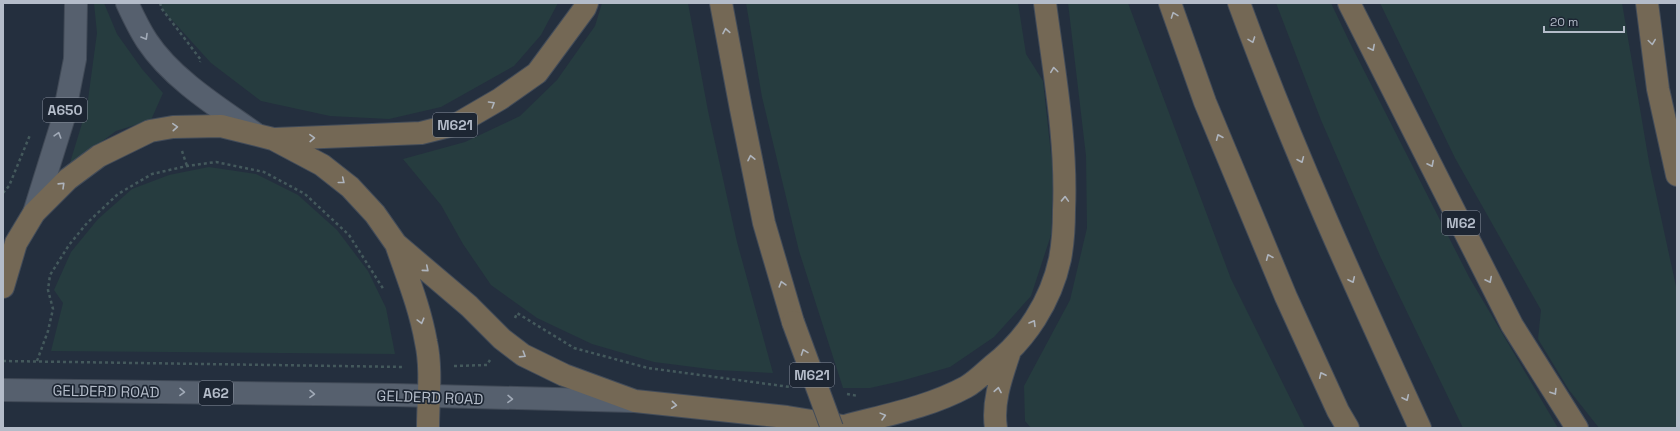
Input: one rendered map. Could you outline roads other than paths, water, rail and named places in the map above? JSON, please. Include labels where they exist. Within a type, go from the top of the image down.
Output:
[{"type":"highway","name":"M621","points":[[265,136],[421,133],[457,124],[500,99],[537,73],[585,8],[587,3]]},
{"type":"highway","name":"M621","points":[[721,3],[740,108],[764,223],[793,322],[844,427]]},
{"type":"highway","points":[[844,427],[924,404],[967,386],[1009,354],[1030,329],[1044,304],[1055,277],[1061,251],[1065,191],[1064,149],[1045,3]]},
{"type":"highway","points":[[1170,3],[1205,102],[1286,297],[1343,419]]},
{"type":"highway","points":[[1239,3],[1265,74],[1344,262],[1420,428]]},
{"type":"highway","name":"M62","points":[[1349,3],[1512,325],[1577,428]]},
{"type":"highway","points":[[1647,3],[1658,89],[1677,175]]},
{"type":"highway","points":[[3,287],[9,248],[34,213],[68,179],[99,156],[150,131],[173,127],[221,126],[265,136],[322,165],[350,187],[375,214],[396,244],[469,306],[502,340],[523,355],[564,375],[635,401]]},
{"type":"highway","points":[[396,244],[427,342],[428,428]]},
{"type":"highway","points":[[996,428],[994,414],[1000,382],[1009,354]]},
{"type":"highway","name":"GELDERD ROAD","points":[[635,401],[783,423],[844,427]]},
{"type":"main road","name":"A650","points":[[34,213],[63,120],[76,59],[76,3]]},
{"type":"main road","points":[[127,3],[147,41],[169,67],[189,86],[265,136]]},
{"type":"main road","name":"GELDERD ROAD","points":[[3,390],[379,395],[635,401]]}]
